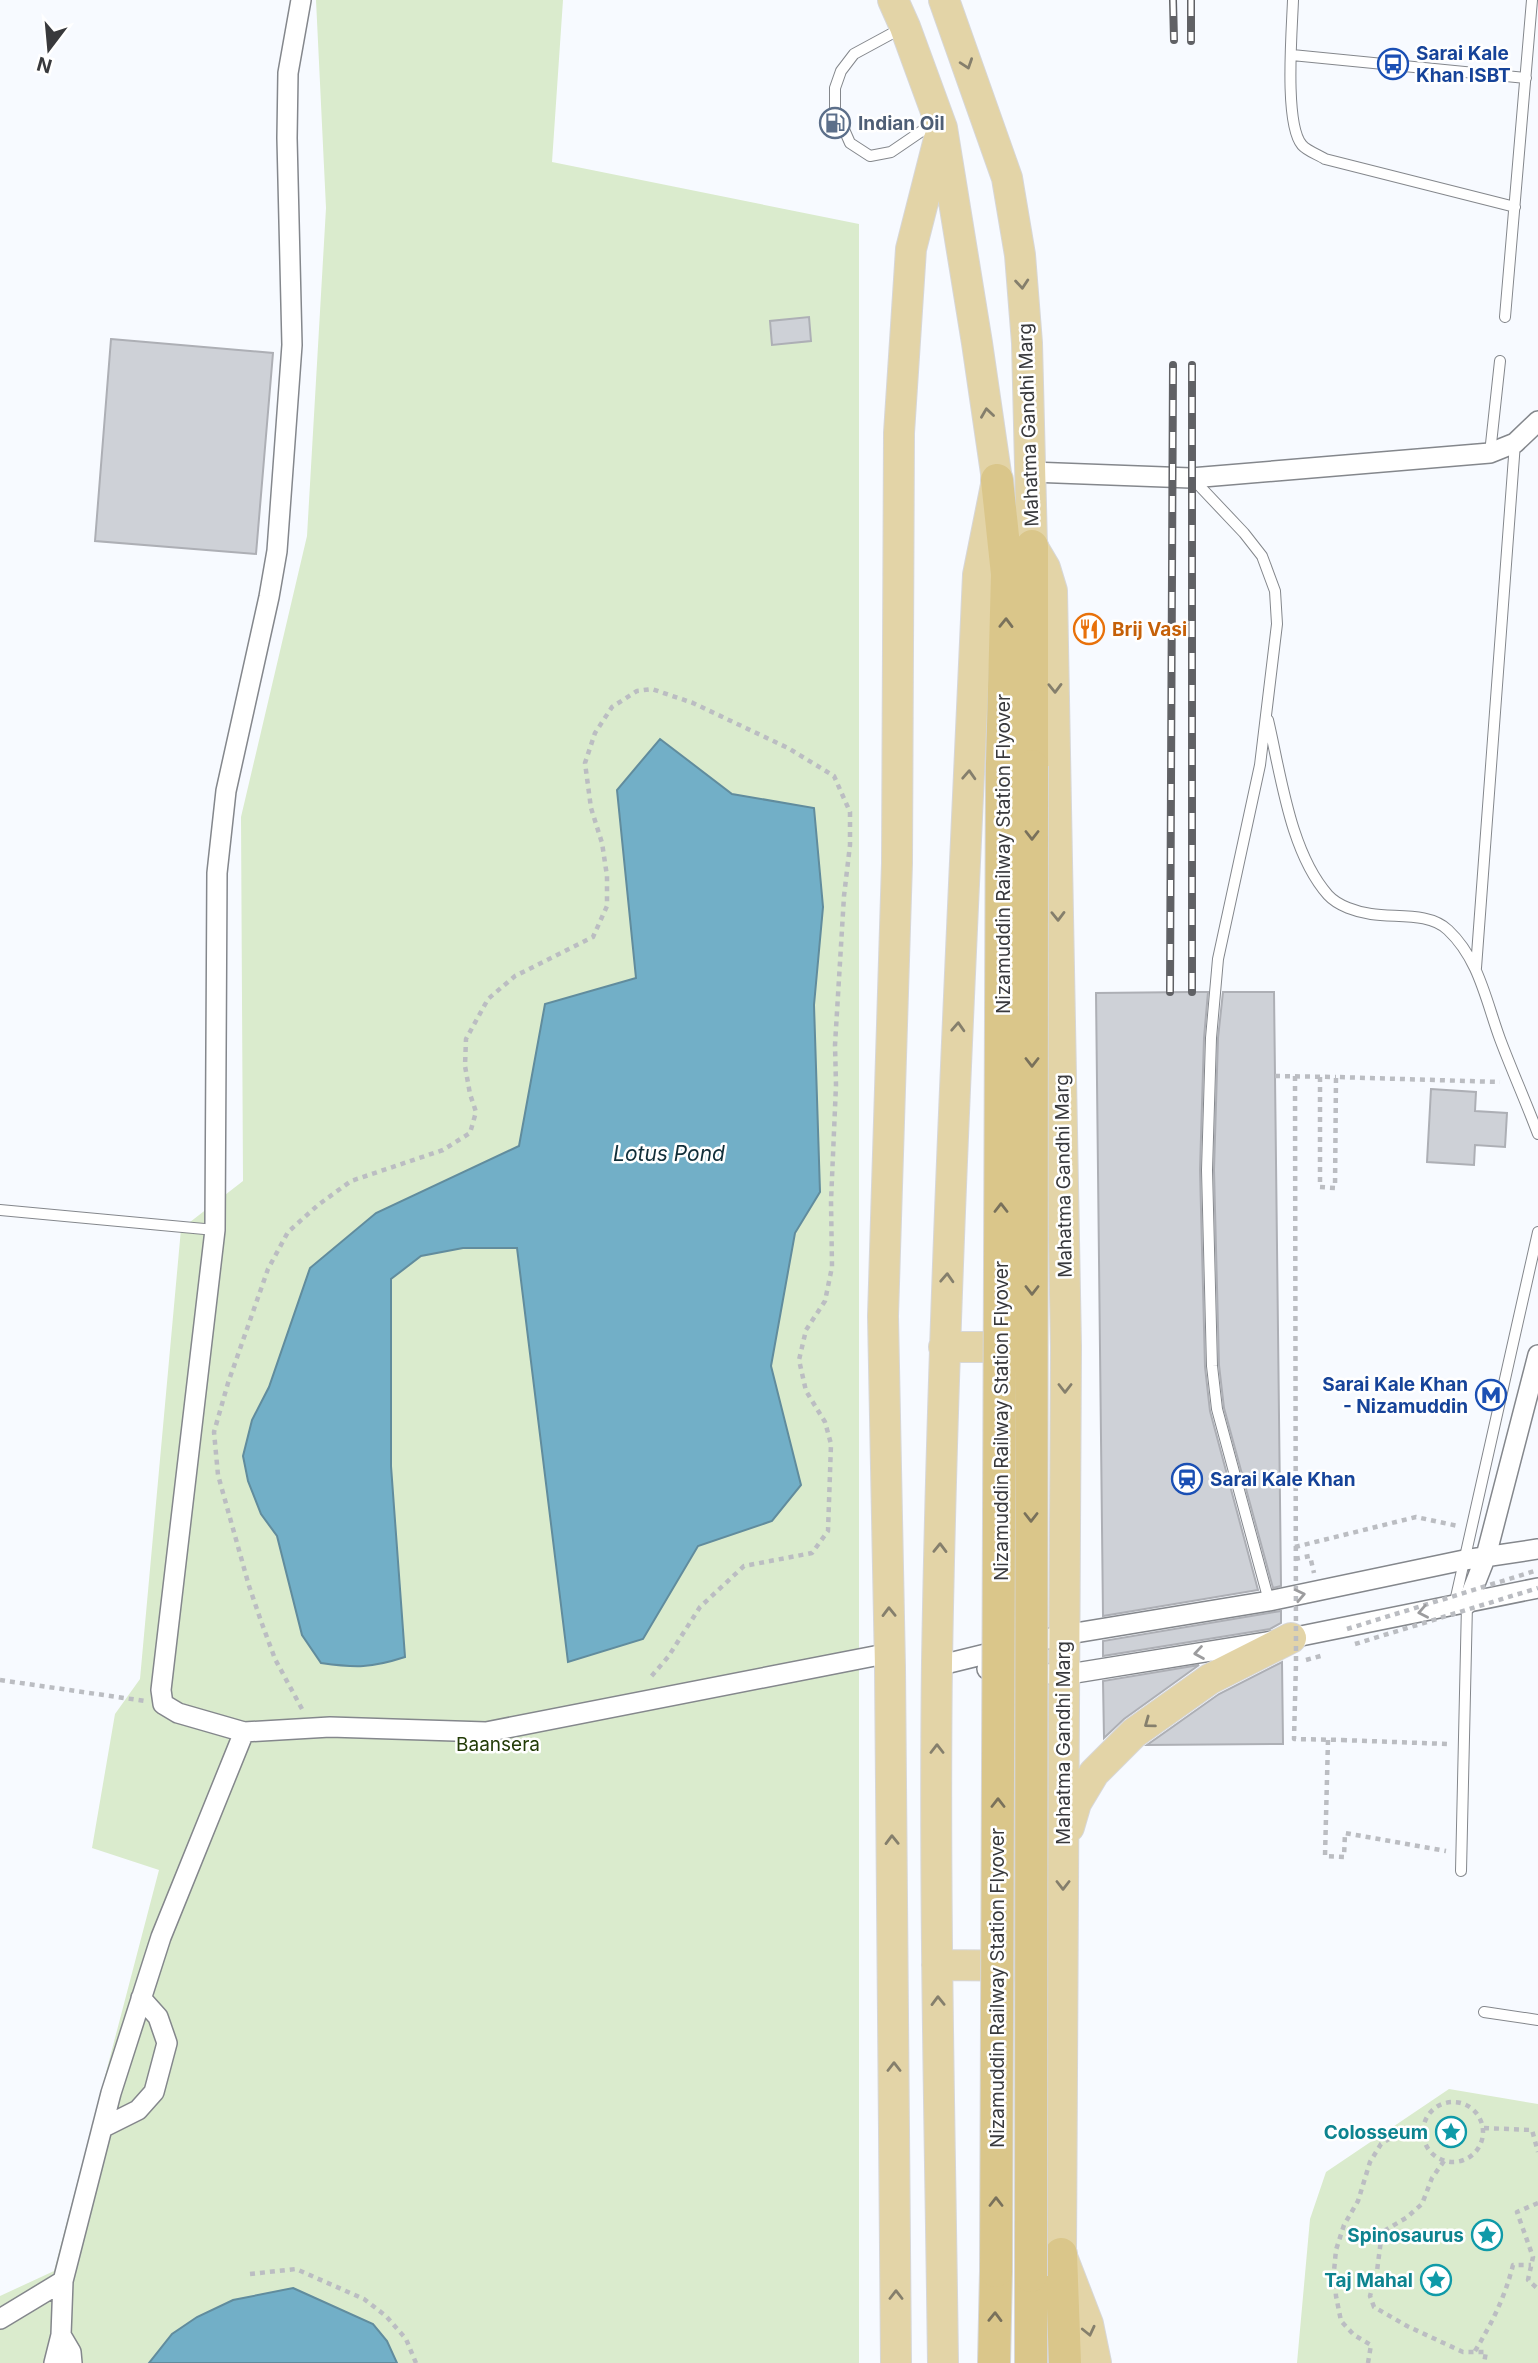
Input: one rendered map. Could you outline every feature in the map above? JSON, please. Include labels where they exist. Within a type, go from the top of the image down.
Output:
[{"type":"highway","name":"Nizamuddin Railway Station Flyover","points":[[997,480],[1007,574],[1017,765],[1031,2363]]},
{"type":"highway","name":"Nizamuddin Railway Station Flyover","points":[[994,2363],[1001,1471],[1017,765],[1032,546]]},
{"type":"highway","points":[[1061,2254],[1065,2363]]},
{"type":"main road","name":"Mahatma Gandhi Marg","points":[[944,0],[1007,178],[1021,268],[1027,343],[1032,546],[1049,578],[1053,620],[1066,1346],[1061,2254],[1088,2324],[1096,2363]]},
{"type":"main road","name":"Mahatma Gandhi Marg","points":[[899,13],[940,124],[997,480],[978,575],[944,1347],[937,1665],[937,1965],[943,2363]]},
{"type":"main road","points":[[896,2363],[890,1653],[883,1316],[897,863],[899,433],[911,249],[940,124]]},
{"type":"main road","points":[[944,1347],[1066,1346]]},
{"type":"main road","points":[[1063,1849],[1076,1803],[1094,1773],[1134,1733],[1210,1679],[1291,1638]]},
{"type":"main road","points":[[937,1965],[1062,1966]]},
{"type":"street","points":[[301,0],[288,73],[292,345],[277,551],[226,791],[217,873],[215,1230],[161,1690],[163,1704],[178,1713],[244,1732],[330,1727],[485,1732],[890,1653]]},
{"type":"street","points":[[1031,472],[1192,478],[1490,453],[1515,443],[1538,421]]},
{"type":"street","points":[[1461,1605],[1486,1556],[1538,1355]]},
{"type":"street","points":[[937,1665],[1063,1635],[1269,1601],[1464,1560],[1538,1549]]},
{"type":"street","points":[[937,1665],[1063,1675],[1291,1638],[1538,1588]]},
{"type":"street","points":[[54,2363],[61,2335],[63,2281],[102,2128],[141,1998],[161,1937],[244,1732]]},
{"type":"street","points":[[102,2128],[138,2110],[154,2092],[167,2043],[158,2017],[141,1998]]},
{"type":"street","points":[[0,2319],[63,2281]]},
{"type":"street","points":[[61,2335],[71,2352],[72,2363]]},
{"type":"lane","points":[[1293,0],[1293,125],[1302,146],[1325,159],[1515,207]]},
{"type":"lane","points":[[1505,317],[1532,0]]},
{"type":"lane","points":[[899,13],[853,54],[841,71],[835,88],[835,109],[850,143],[870,156],[891,152],[940,124]]},
{"type":"lane","points":[[1292,55],[1526,78]]},
{"type":"lane","points":[[1490,453],[1500,361]]},
{"type":"lane","points":[[1476,968],[1515,443]]},
{"type":"lane","points":[[1192,478],[1262,556],[1275,591],[1277,624],[1260,765],[1218,959],[1211,1038],[1207,1170],[1212,1366],[1217,1409],[1269,1601]]},
{"type":"lane","points":[[1266,712],[1297,840],[1311,870],[1329,897],[1348,908],[1370,914],[1432,919],[1448,929],[1476,968],[1501,1041],[1538,1134]]},
{"type":"lane","points":[[0,1210],[215,1230]]},
{"type":"lane","points":[[1461,1871],[1461,1605],[1464,1560],[1538,1232]]},
{"type":"lane","points":[[1484,2012],[1538,2020]]},
{"type":"path","points":[[311,1729],[270,1647],[248,1586],[218,1475],[214,1432],[228,1383],[268,1269],[288,1232],[318,1205],[351,1181],[443,1150],[470,1133],[477,1112],[470,1094],[465,1066],[466,1039],[488,999],[514,976],[593,937],[607,906],[607,876],[603,843],[591,808],[585,763],[595,733],[612,706],[637,691],[652,688],[693,703],[788,748],[834,776],[850,812],[850,845],[835,1045],[832,1267],[825,1301],[806,1329],[799,1360],[806,1391],[825,1422],[831,1444],[828,1531],[813,1553],[744,1566],[701,1607],[668,1657],[645,1684],[654,1700]]},
{"type":"path","points":[[1275,1076],[1518,1083]]},
{"type":"path","points":[[1295,1076],[1294,1739],[1463,1745]]},
{"type":"path","points":[[1321,1077],[1320,1187],[1335,1188],[1336,1077]]},
{"type":"path","points":[[1295,1547],[1416,1517],[1471,1530]]},
{"type":"path","points":[[1295,1559],[1310,1556]]},
{"type":"path","points":[[1347,1629],[1538,1570]]},
{"type":"path","points":[[1355,1644],[1538,1588]]},
{"type":"path","points":[[0,1680],[163,1704]]},
{"type":"path","points":[[1328,1740],[1325,1856],[1344,1857],[1345,1833],[1461,1853]]},
{"type":"path","points":[[1460,2102],[1468,2106],[1476,2111],[1484,2128],[1480,2147],[1464,2161],[1444,2161],[1429,2151],[1422,2133],[1426,2116],[1441,2103],[1460,2102]]},
{"type":"path","points":[[1484,2128],[1532,2130],[1538,2152]]},
{"type":"path","points":[[1368,2363],[1371,2345],[1341,2321],[1334,2271],[1336,2250],[1344,2225],[1358,2201],[1370,2162],[1381,2144],[1400,2132],[1422,2133]]},
{"type":"path","points":[[1444,2161],[1432,2178],[1422,2204],[1406,2218],[1382,2232],[1370,2296],[1374,2307],[1382,2313],[1463,2352],[1486,2352],[1484,2363]]},
{"type":"path","points":[[1538,2203],[1517,2212],[1533,2257],[1528,2280],[1538,2289]]},
{"type":"path","points":[[1474,2352],[1493,2322],[1513,2265],[1531,2265]]},
{"type":"path","points":[[250,2274],[296,2269],[364,2299],[386,2316],[406,2339],[416,2363]]},
{"type":"green space","name":"Baansera","points":[[316,0],[563,0],[552,162],[859,224],[859,2363],[0,2363],[0,2296],[54,2271],[159,1870],[92,1848],[115,1714],[140,1679],[181,1229],[243,1181],[241,817],[307,536],[326,208]]},
{"type":"green space","points":[[1449,2089],[1538,2104],[1538,2363],[1297,2363],[1310,2219],[1326,2172]]},
{"type":"water","name":"Lotus Pond","points":[[660,739],[732,794],[814,808],[823,907],[814,1005],[820,1192],[795,1233],[771,1366],[801,1485],[772,1521],[698,1546],[643,1639],[568,1662],[517,1248],[463,1248],[421,1256],[391,1279],[391,1466],[405,1657],[363,1666],[321,1663],[302,1635],[277,1536],[261,1514],[248,1481],[243,1456],[252,1420],[269,1387],[310,1268],[376,1213],[519,1146],[545,1004],[636,978],[617,790]]},
{"type":"water","points":[[293,2288],[373,2324],[387,2341],[397,2363],[149,2363],[172,2334],[197,2317],[233,2300]]},
{"type":"building","points":[[809,317],[811,341],[772,345],[770,321]]},
{"type":"building","points":[[111,339],[273,353],[256,554],[95,541]]},
{"type":"building","points":[[1208,992],[1200,1170],[1205,1367],[1210,1411],[1258,1590],[1103,1616],[1096,993]]},
{"type":"building","points":[[1223,992],[1274,992],[1281,1586],[1273,1588],[1224,1408],[1219,1365],[1214,1170],[1218,1038]]},
{"type":"building","points":[[1431,1089],[1476,1092],[1475,1111],[1507,1113],[1505,1147],[1475,1145],[1474,1165],[1427,1162]]},
{"type":"building","points":[[1281,1611],[1281,1623],[1270,1629],[1103,1656],[1103,1641]]},
{"type":"building","points":[[1282,1662],[1283,1744],[1147,1745],[1219,1694]]},
{"type":"building","points":[[1199,1665],[1124,1719],[1104,1738],[1103,1681]]},
{"type":"railway","points":[[1173,0],[1174,40]]},
{"type":"railway","points":[[1191,0],[1191,41]]},
{"type":"railway","points":[[1170,992],[1173,365]]},
{"type":"railway","points":[[1192,365],[1192,992]]},
{"type":"place","name":"Sarai Kale Khan ISBT","points":[[1393,64]]},
{"type":"place","name":"Indian Oil","points":[[835,123]]},
{"type":"place","name":"Brij Vasi","points":[[1089,629]]},
{"type":"place","name":"Sarai Kale Khan - Nizamuddin","points":[[1491,1395]]},
{"type":"place","name":"Sarai Kale Khan","points":[[1187,1479]]},
{"type":"place","name":"Colosseum","points":[[1451,2132]]},
{"type":"place","name":"Spinosaurus","points":[[1487,2235]]},
{"type":"place","name":"Taj Mahal","points":[[1436,2280]]}]
